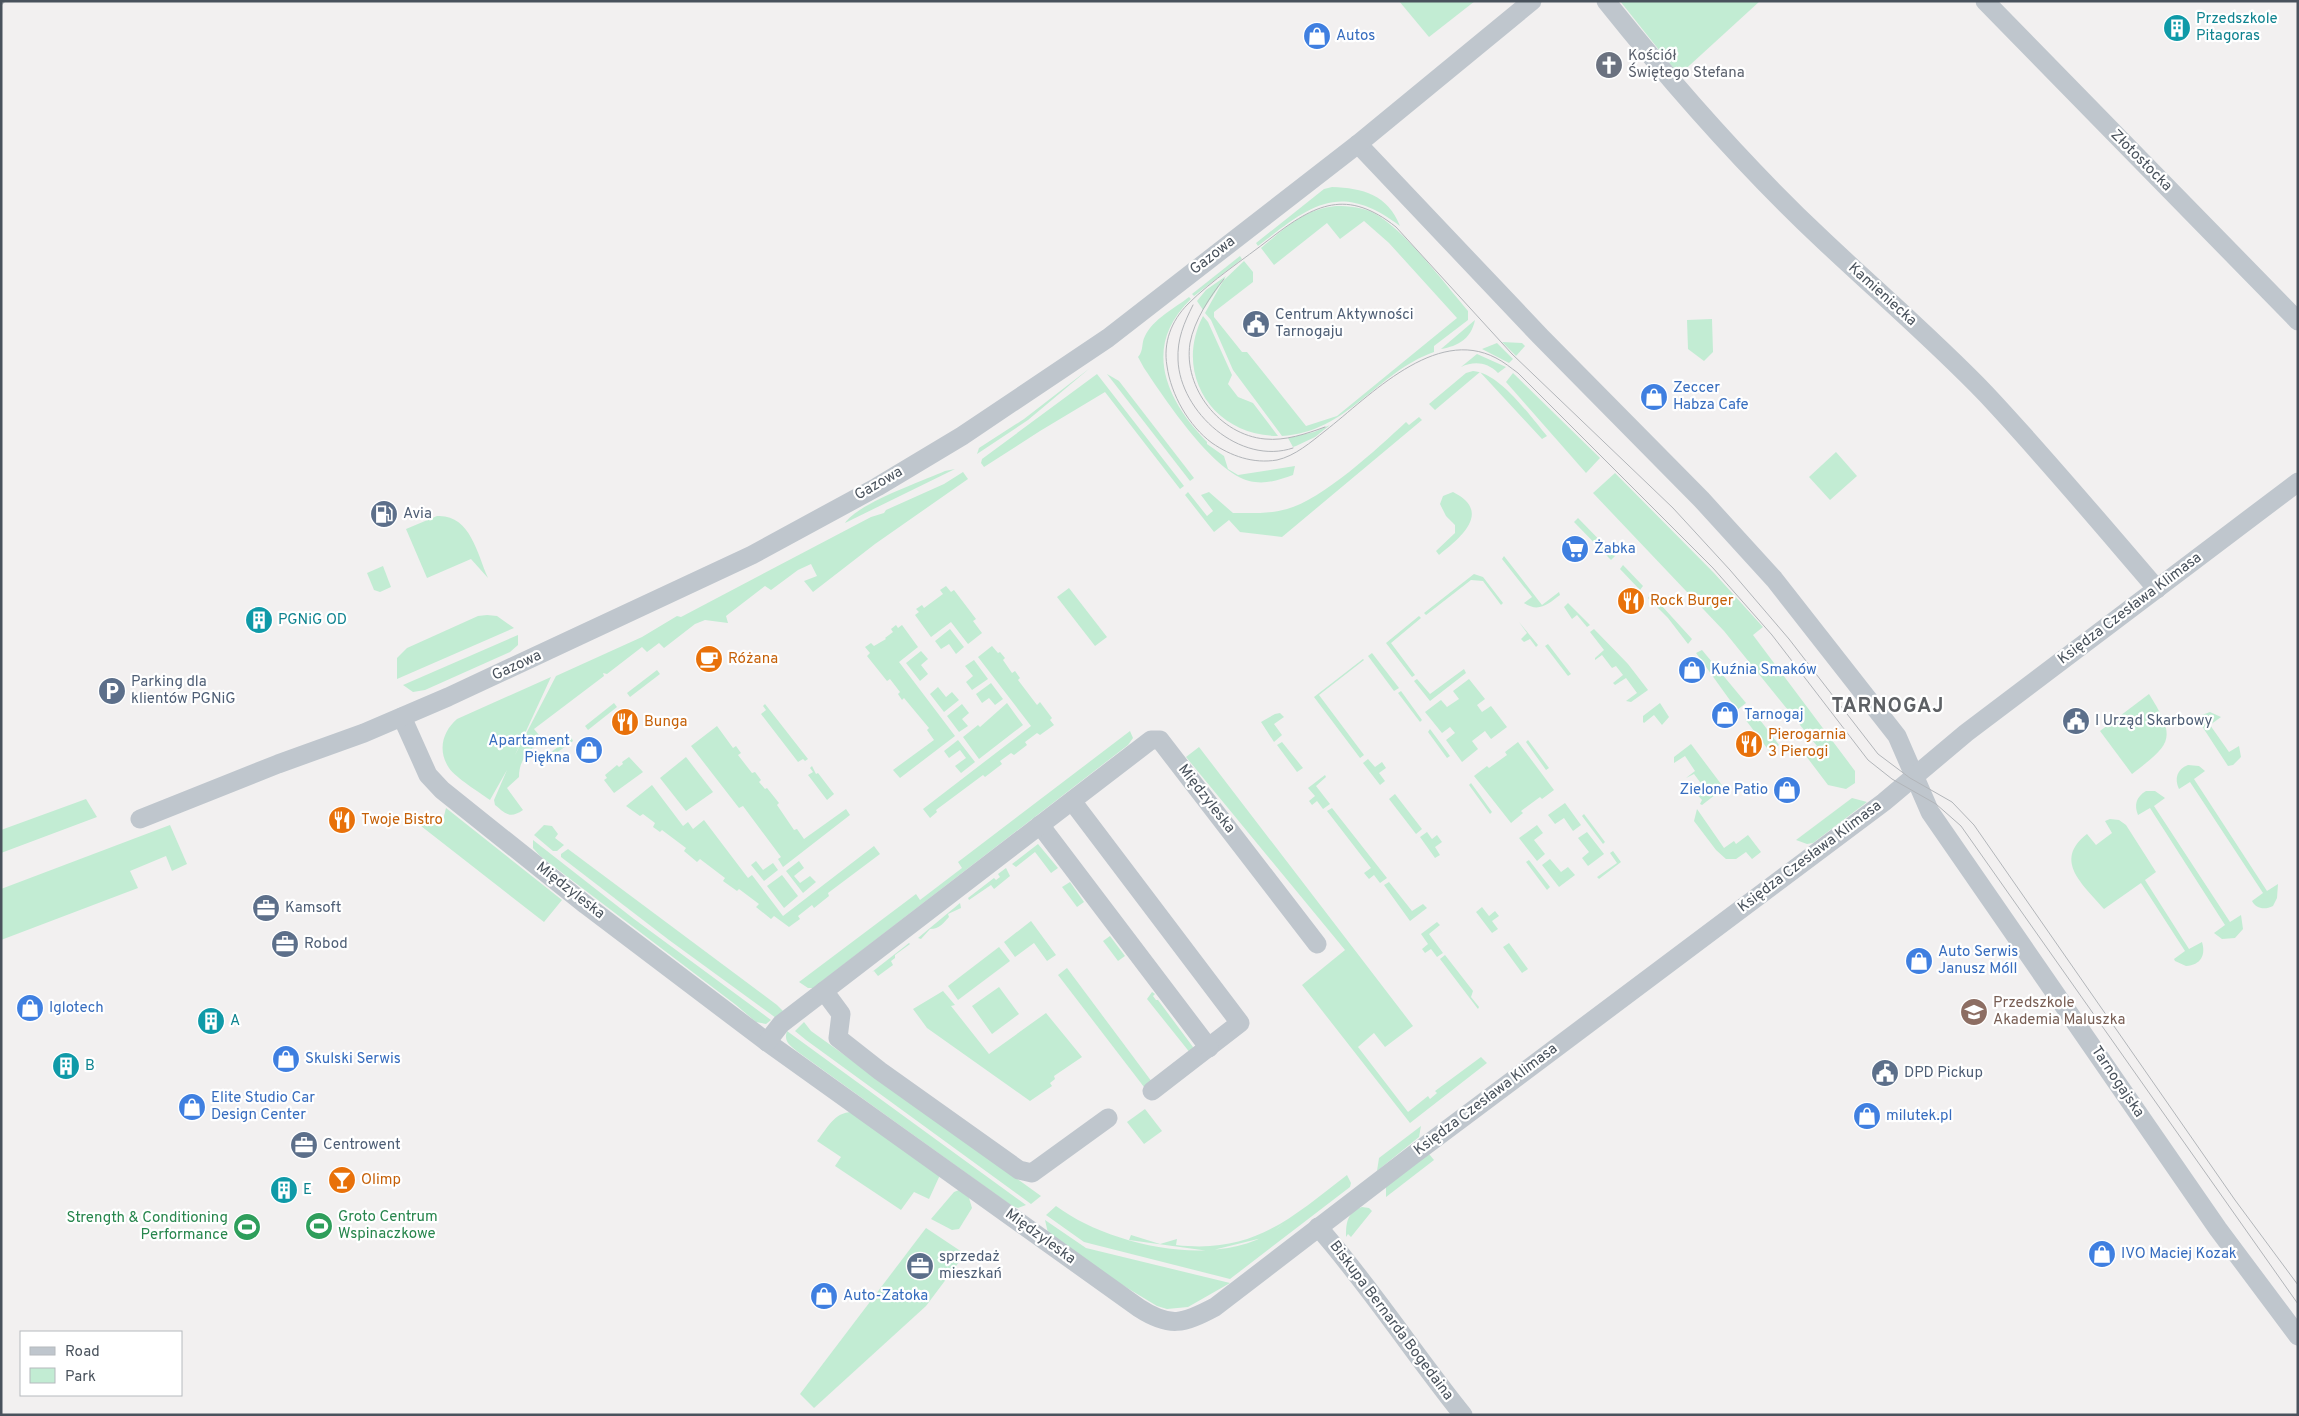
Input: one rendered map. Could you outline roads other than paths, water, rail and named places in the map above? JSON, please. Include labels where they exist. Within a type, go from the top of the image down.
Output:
[{"type":"street","name":"Gazowa","points":[[140,820],[402,717],[752,556],[925,458],[1108,338],[1358,144],[1532,1]]},
{"type":"street","name":"Kamieniecka","points":[[1606,1],[1668,78],[1718,134],[1823,240],[1925,334],[1985,394],[2157,589]]},
{"type":"street","name":"Złotostocka","points":[[1985,1],[2298,321]]},
{"type":"street","name":"Tarnogajska","points":[[1358,144],[1541,337],[1735,535],[1822,638],[1897,736],[1930,812],[2218,1229],[2298,1336]]},
{"type":"street","name":"Księdza Czesława Klimasa","points":[[1318,1227],[1884,802],[1913,776],[2298,482]]},
{"type":"street","name":"Międzyleska","points":[[402,717],[428,775],[442,790],[586,905],[767,1042],[1154,1318],[1177,1323],[1190,1320],[1215,1307],[1318,1227]]},
{"type":"street","name":"Międzyleska","points":[[767,1042],[778,1027],[1151,740],[1160,740],[1317,944]]},
{"type":"street","points":[[1072,801],[1240,1023],[1152,1091]]},
{"type":"street","points":[[1040,824],[1209,1048]]},
{"type":"street","points":[[824,991],[841,1014],[838,1038],[1019,1170],[1032,1173],[1108,1118]]},
{"type":"street","name":"Biskupa Bernarda Bogedaina","points":[[1318,1227],[1339,1250],[1418,1359],[1463,1415]]},
{"type":"tram line","points":[[2298,1285],[2235,1200],[1974,825],[1952,802],[1910,778],[1878,754],[1789,639],[1730,570],[1673,508],[1512,354],[1396,227],[1362,207],[1347,204],[1317,209],[1287,226],[1228,270],[1188,304],[1173,325],[1167,341],[1166,357],[1172,388],[1182,409],[1204,436],[1227,452],[1251,460],[1277,460],[1296,452],[1314,440],[1383,384],[1404,369],[1427,358],[1450,351],[1473,351],[1496,358],[1518,373],[1713,568],[1772,635],[1868,760],[1892,779],[1936,804],[1961,826],[2298,1304]]},
{"type":"tram line","points":[[1224,279],[1203,309],[1190,343],[1189,360],[1192,376],[1208,406],[1233,429],[1249,436],[1265,439],[1288,438],[1325,427]]},
{"type":"tram line","points":[[1193,305],[1182,331],[1178,360],[1181,379],[1189,398],[1201,415],[1216,430],[1234,442],[1253,449],[1273,452],[1293,448]]},
{"type":"place","name":"Przedszkole Pitagoras","points":[[2177,28]]},
{"type":"place","name":"Autos","points":[[1317,36]]},
{"type":"place","name":"Kościół Świętego Stefana","points":[[1609,65]]},
{"type":"place","name":"Centrum Aktywności Tarnogaju","points":[[1256,324]]},
{"type":"place","name":"Zeccer Habza Cafe","points":[[1654,397]]},
{"type":"place","name":"Avia","points":[[384,514]]},
{"type":"place","name":"Żabka","points":[[1575,549]]},
{"type":"place","name":"Rock Burger","points":[[1631,601]]},
{"type":"place","name":"PGNiG OD","points":[[259,620]]},
{"type":"place","name":"Różana","points":[[709,659]]},
{"type":"place","name":"Kuźnia Smaków","points":[[1692,670]]},
{"type":"place","name":"Parking dla klientów PGNiG","points":[[112,691]]},
{"type":"place","name":"Tarnogaj","points":[[1725,715]]},
{"type":"place","name":"I Urząd Skarbowy","points":[[2076,721]]},
{"type":"place","name":"Bunga","points":[[625,722]]},
{"type":"place","name":"Pierogarnia 3 Pierogi","points":[[1749,744]]},
{"type":"place","name":"Apartament Piękna","points":[[589,750]]},
{"type":"place","name":"Zielone Patio","points":[[1787,790]]},
{"type":"place","name":"Twoje Bistro","points":[[342,820]]},
{"type":"place","name":"Kamsoft","points":[[266,908]]},
{"type":"place","name":"Robod","points":[[285,944]]},
{"type":"place","name":"Auto Serwis Janusz Móll","points":[[1919,961]]},
{"type":"place","name":"Iglotech","points":[[30,1008]]},
{"type":"place","name":"Przedszkole Akademia Maluszka","points":[[1974,1012]]},
{"type":"place","name":"A","points":[[211,1021]]},
{"type":"place","name":"Skulski Serwis","points":[[286,1059]]},
{"type":"place","name":"B","points":[[66,1066]]},
{"type":"place","name":"DPD Pickup","points":[[1885,1073]]},
{"type":"place","name":"Elite Studio Car Design Center","points":[[192,1107]]},
{"type":"place","name":"milutek.pl","points":[[1867,1116]]},
{"type":"place","name":"Centrowent","points":[[304,1145]]},
{"type":"place","name":"Olimp","points":[[342,1180]]},
{"type":"place","name":"E","points":[[284,1190]]},
{"type":"place","name":"Groto Centrum Wspinaczkowe","points":[[319,1226]]},
{"type":"place","name":"Strength & Conditioning Performance","points":[[247,1227]]},
{"type":"place","name":"IVO Maciej Kozak","points":[[2102,1254]]},
{"type":"place","name":"sprzedaż mieszkań","points":[[920,1266]]},
{"type":"place","name":"Auto-Zatoka","points":[[824,1296]]},
{"type":"district","name":"TARNOGAJ","points":[[1888,707]]}]
